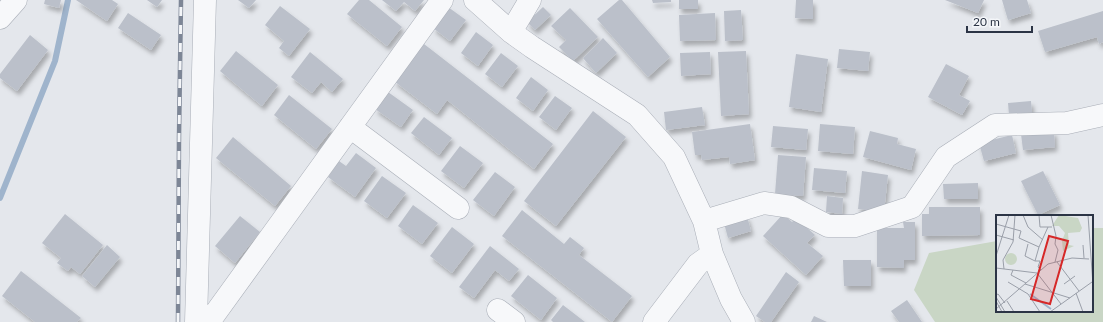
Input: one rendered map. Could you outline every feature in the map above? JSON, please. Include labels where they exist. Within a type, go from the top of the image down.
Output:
[{"type":"street","points":[[0,18],[16,0]]},
{"type":"street","points":[[196,322],[205,0]]},
{"type":"street","points":[[209,322],[442,0]]},
{"type":"street","points":[[475,0],[511,32],[532,47],[637,115],[674,157],[704,221],[712,254],[731,299],[744,322]]},
{"type":"street","points":[[511,32],[530,0]]},
{"type":"street","points":[[704,221],[764,203],[791,207],[828,226],[856,226],[912,208],[946,157],[995,125],[1067,123],[1103,115]]},
{"type":"street","points":[[350,127],[458,208]]},
{"type":"street","points":[[654,322],[698,264],[712,254]]},
{"type":"green space","points":[[1093,228],[1103,228],[1103,322],[935,322],[914,290],[929,253],[996,241],[996,312],[1093,312]]},
{"type":"building","points":[[45,0],[61,0],[59,8],[44,4]]},
{"type":"building","points":[[76,0],[112,0],[118,4],[107,21]]},
{"type":"building","points":[[147,0],[162,0],[157,7]]},
{"type":"building","points":[[238,0],[256,0],[249,8]]},
{"type":"building","points":[[359,0],[369,0],[402,27],[387,46],[347,14]]},
{"type":"building","points":[[382,0],[424,0],[415,11],[404,2],[396,11]]},
{"type":"building","points":[[619,0],[622,0],[670,57],[648,77],[597,19]]},
{"type":"building","points":[[652,0],[671,0],[671,2],[653,3]]},
{"type":"building","points":[[679,0],[698,0],[698,9],[679,9]]},
{"type":"building","points":[[796,0],[813,0],[813,19],[795,18]]},
{"type":"building","points":[[945,0],[984,0],[978,13]]},
{"type":"building","points":[[1002,0],[1027,0],[1031,13],[1008,20]]},
{"type":"building","points":[[280,6],[310,29],[289,56],[279,48],[284,41],[265,25]]},
{"type":"building","points":[[448,7],[466,20],[450,41],[433,28]]},
{"type":"building","points":[[543,7],[551,15],[535,30],[527,22]]},
{"type":"building","points":[[570,8],[598,37],[573,61],[559,47],[566,40],[551,26]]},
{"type":"building","points":[[741,10],[743,40],[725,41],[724,11]]},
{"type":"building","points":[[1103,11],[1103,42],[1099,44],[1097,37],[1045,52],[1038,31]]},
{"type":"building","points":[[128,13],[161,35],[151,50],[118,28]]},
{"type":"building","points":[[715,13],[716,40],[680,41],[679,15]]},
{"type":"building","points":[[476,32],[493,45],[478,66],[461,53]]},
{"type":"building","points":[[30,35],[48,50],[17,91],[0,78],[0,74]]},
{"type":"building","points":[[603,38],[617,53],[596,73],[583,58]]},
{"type":"building","points":[[424,44],[553,144],[534,169],[447,100],[437,114],[394,81]]},
{"type":"building","points":[[839,49],[870,52],[868,71],[837,68]]},
{"type":"building","points":[[236,51],[278,85],[262,106],[220,71]]},
{"type":"building","points":[[746,51],[749,114],[721,116],[718,52]]},
{"type":"building","points":[[310,52],[343,79],[332,92],[321,82],[312,93],[291,77]]},
{"type":"building","points":[[710,52],[711,74],[681,76],[680,53]]},
{"type":"building","points":[[501,53],[518,66],[502,87],[485,74]]},
{"type":"building","points":[[796,54],[828,59],[821,112],[789,107]]},
{"type":"building","points":[[946,64],[969,76],[959,95],[970,101],[962,115],[928,97]]},
{"type":"building","points":[[531,77],[548,90],[533,111],[516,98]]},
{"type":"building","points":[[388,92],[413,110],[401,127],[375,109]]},
{"type":"building","points":[[289,95],[332,129],[316,149],[274,115]]},
{"type":"building","points":[[555,96],[572,108],[556,130],[539,117]]},
{"type":"building","points":[[1031,101],[1032,112],[1009,115],[1008,103]]},
{"type":"building","points":[[702,107],[705,125],[666,130],[664,112]]},
{"type":"building","points":[[593,111],[626,137],[556,226],[524,201]]},
{"type":"building","points":[[424,117],[452,138],[439,155],[411,133]]},
{"type":"building","points":[[750,124],[755,160],[730,164],[729,157],[702,160],[701,155],[695,155],[692,132]]},
{"type":"building","points":[[820,124],[855,127],[853,154],[818,151]]},
{"type":"building","points":[[773,126],[808,129],[806,150],[771,147]]},
{"type":"building","points":[[870,131],[898,138],[897,144],[916,149],[911,170],[863,157]]},
{"type":"building","points":[[1054,131],[1055,147],[1023,150],[1021,134]]},
{"type":"building","points":[[1012,135],[1016,153],[984,161],[979,143]]},
{"type":"building","points":[[233,137],[291,186],[275,206],[216,158]]},
{"type":"building","points":[[460,146],[483,163],[464,188],[441,171]]},
{"type":"building","points":[[356,153],[376,168],[355,197],[328,177],[339,161],[346,166]]},
{"type":"building","points":[[778,155],[806,157],[803,196],[775,194]]},
{"type":"building","points":[[814,168],[847,171],[845,193],[812,190]]},
{"type":"building","points":[[862,171],[888,175],[884,212],[858,209]]},
{"type":"building","points":[[1043,171],[1060,205],[1038,215],[1021,181]]},
{"type":"building","points":[[495,172],[515,187],[494,216],[473,200]]},
{"type":"building","points":[[382,176],[406,193],[387,218],[364,201]]},
{"type":"building","points":[[978,183],[978,199],[944,199],[943,184]]},
{"type":"building","points":[[827,196],[843,198],[842,214],[826,212]]},
{"type":"building","points":[[413,205],[438,223],[422,244],[398,226]]},
{"type":"building","points":[[929,207],[980,207],[980,235],[922,236],[922,214],[929,214]]},
{"type":"building","points":[[522,210],[564,244],[570,237],[584,248],[579,255],[632,296],[612,322],[502,236]]},
{"type":"building","points":[[65,214],[103,245],[80,274],[71,267],[68,271],[57,263],[61,258],[42,243]]},
{"type":"building","points":[[783,214],[792,222],[796,218],[815,235],[807,243],[823,256],[806,275],[763,236]]},
{"type":"building","points":[[240,216],[260,232],[235,263],[215,246]]},
{"type":"building","points":[[747,216],[751,231],[728,238],[724,223]]},
{"type":"building","points":[[903,222],[915,222],[915,260],[904,260],[904,268],[877,267],[877,228],[904,228]]},
{"type":"building","points":[[452,227],[474,244],[452,273],[430,256]]},
{"type":"building","points":[[107,245],[120,257],[95,287],[82,276]]},
{"type":"building","points":[[490,246],[519,269],[509,281],[495,270],[474,298],[459,287]]},
{"type":"building","points":[[843,260],[871,260],[871,286],[844,286]]},
{"type":"building","points":[[21,271],[81,318],[77,322],[35,322],[2,296]]},
{"type":"building","points":[[786,272],[799,282],[771,322],[765,322],[756,316]]},
{"type":"building","points":[[528,275],[557,298],[541,320],[511,296]]},
{"type":"building","points":[[907,300],[922,322],[899,322],[891,311]]},
{"type":"building","points":[[563,305],[585,322],[553,322],[551,320]]},
{"type":"building","points":[[814,316],[827,322],[811,322]]},
{"type":"waterway","points":[[0,198],[55,61],[68,0]]},
{"type":"railway","points":[[178,322],[181,0]]}]
